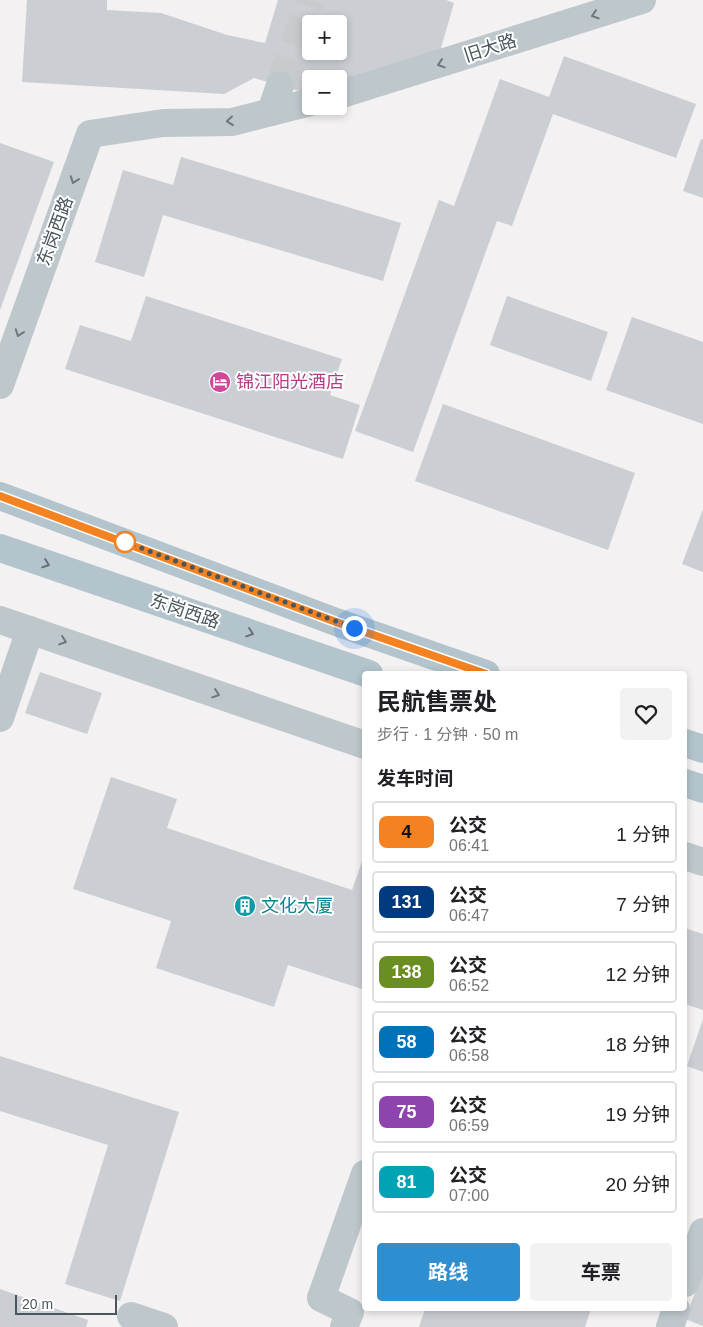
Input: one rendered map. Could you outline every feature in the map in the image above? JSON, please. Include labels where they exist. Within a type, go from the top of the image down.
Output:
[{"type":"main road","points":[[0,496],[336,622],[477,671]]},
{"type":"main road","name":"东岗西路","points":[[0,548],[362,672]]},
{"type":"main road","points":[[687,744],[703,749]]},
{"type":"main road","points":[[687,784],[703,789]]},
{"type":"street","name":"旧大路","points":[[347,92],[642,0]]},
{"type":"street","points":[[271,112],[280,85]]},
{"type":"street","points":[[271,112],[302,104]]},
{"type":"street","name":"东岗西路","points":[[0,385],[90,134],[163,124],[232,122],[271,112]]},
{"type":"street","points":[[0,620],[362,745]]},
{"type":"street","points":[[0,718],[30,630]]},
{"type":"street","points":[[687,857],[703,862]]},
{"type":"street","points":[[344,1327],[350,1312],[321,1298],[362,1182]]},
{"type":"street","points":[[687,1277],[703,1232]]},
{"type":"street","points":[[670,1327],[675,1311]]},
{"type":"street","points":[[131,1316],[164,1327]]},
{"type":"building","points":[[27,0],[107,0],[107,10],[161,13],[227,35],[265,43],[278,0],[446,0],[454,3],[439,55],[347,79],[347,70],[302,70],[302,90],[299,91],[254,78],[224,94],[22,82]]},
{"type":"building","points":[[564,56],[696,104],[676,158],[553,114],[512,226],[497,221],[413,452],[355,431],[439,200],[454,206],[500,79],[549,97]]},
{"type":"building","points":[[701,139],[703,139],[703,198],[683,191]]},
{"type":"building","points":[[0,143],[54,162],[0,310]]},
{"type":"building","points":[[181,157],[401,223],[383,281],[163,215],[144,277],[95,262],[123,170],[173,185]]},
{"type":"building","name":"锦江阳光酒店","points":[[146,296],[342,359],[330,395],[360,405],[343,459],[65,369],[80,325],[131,341]]},
{"type":"building","points":[[507,296],[608,332],[591,381],[490,345]]},
{"type":"building","points":[[632,317],[703,342],[703,424],[606,390]]},
{"type":"building","points":[[443,404],[635,473],[608,550],[415,481]]},
{"type":"building","points":[[703,509],[703,572],[682,564]]},
{"type":"building","points":[[40,672],[102,693],[87,734],[25,713]]},
{"type":"building","name":"文化大厦","points":[[111,777],[177,799],[167,828],[352,890],[362,861],[362,989],[288,965],[274,1007],[156,968],[171,921],[73,889]]},
{"type":"building","points":[[687,929],[703,934],[703,1010],[687,1005]]},
{"type":"building","points":[[703,1019],[703,1072],[687,1066]]},
{"type":"building","points":[[0,1056],[179,1112],[120,1301],[65,1284],[108,1145],[0,1111]]},
{"type":"building","points":[[703,1272],[703,1326],[685,1319]]},
{"type":"building","points":[[0,1289],[88,1320],[86,1327],[0,1327]]},
{"type":"building","points":[[424,1311],[590,1311],[585,1327],[419,1327]]},
{"type":"tunnel","points":[[280,85],[310,0]]},
{"type":"bus line","name":"4","points":[[0,496],[336,622],[477,671]]},
{"type":"place","name":"锦江阳光酒店","points":[[220,382]]},
{"type":"place","name":"文化大厦","points":[[245,906]]},
{"type":"route","points":[[125,542],[354,628]]}]
